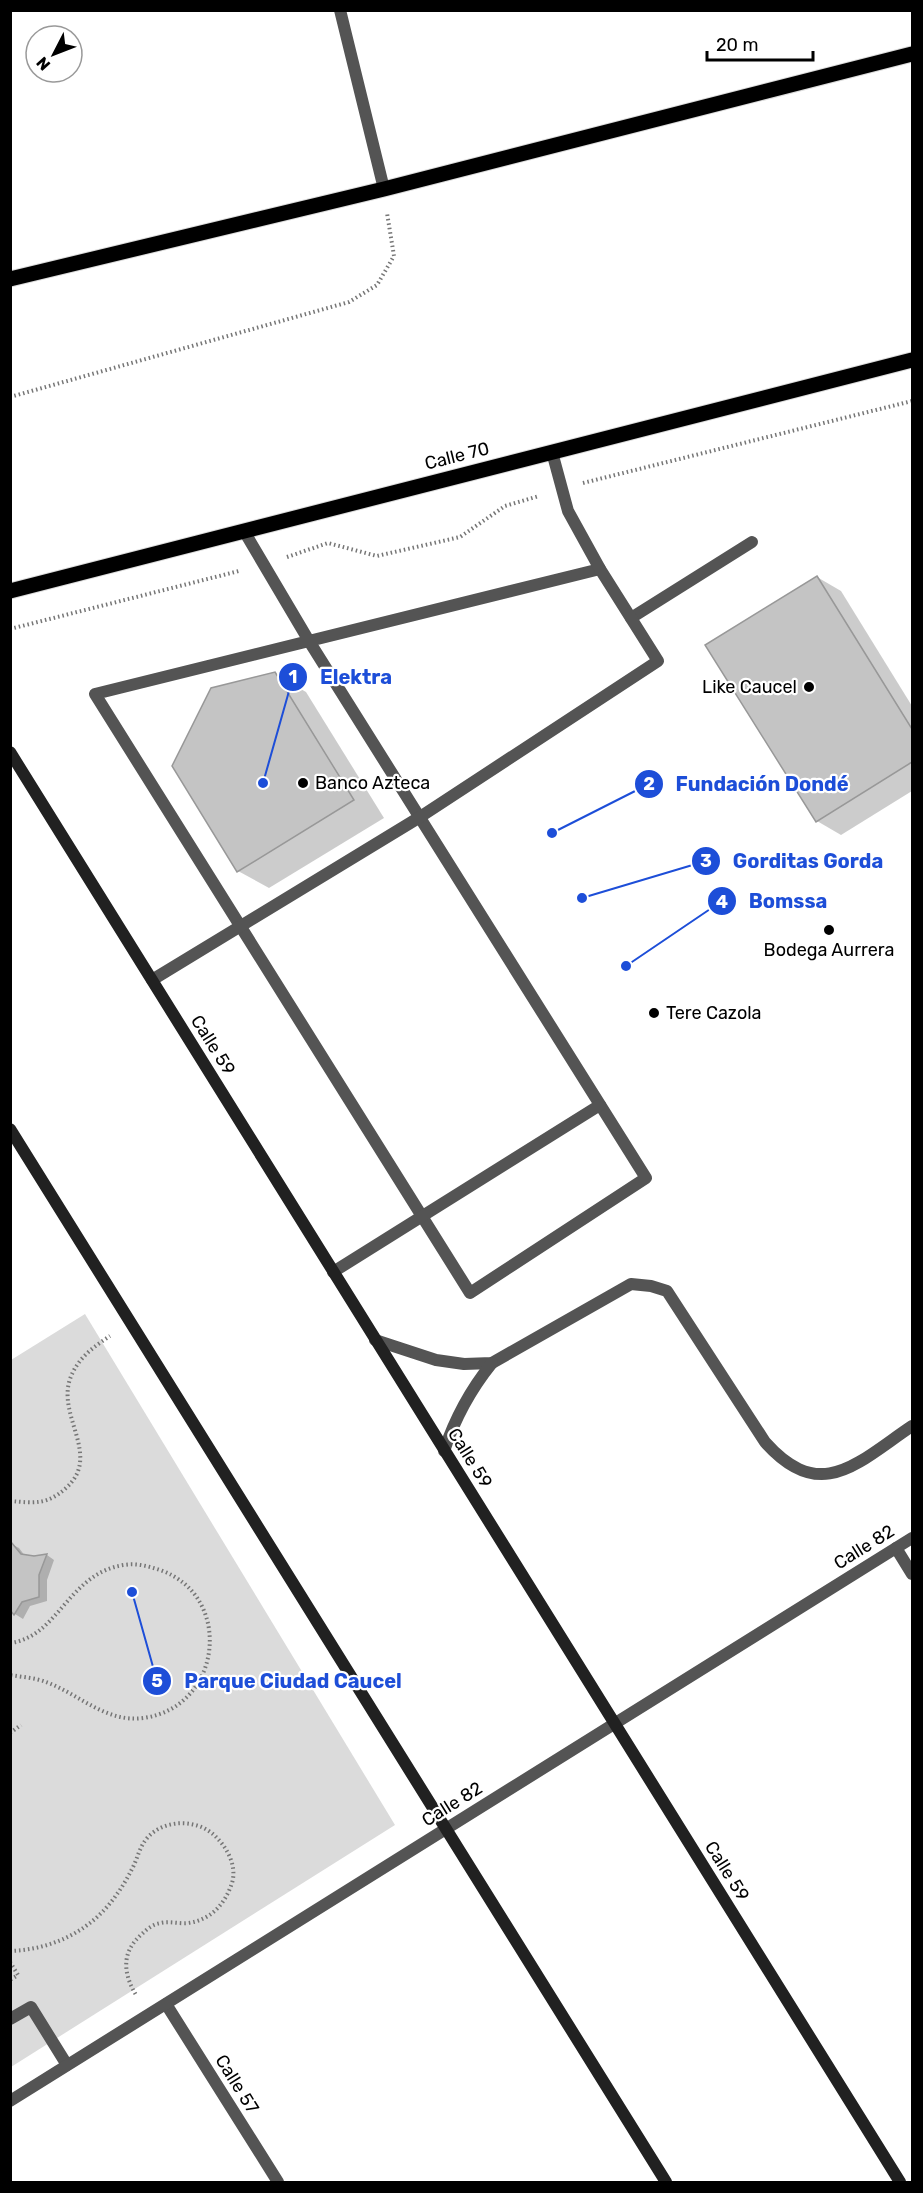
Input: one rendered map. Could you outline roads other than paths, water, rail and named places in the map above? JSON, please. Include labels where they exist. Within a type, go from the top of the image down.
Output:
[{"type":"main road","points":[[10,279],[384,189],[912,54]]},
{"type":"main road","name":"Calle 70","points":[[10,591],[912,360]]},
{"type":"main road","name":"Calle 59","points":[[10,752],[900,2182]]},
{"type":"main road","points":[[10,1129],[666,2182]]},
{"type":"street","points":[[340,10],[384,189]]},
{"type":"street","points":[[152,980],[420,817],[658,661],[600,569],[568,511],[552,452]]},
{"type":"street","points":[[244,531],[309,641],[646,1178],[470,1293],[95,694],[309,641],[600,569]]},
{"type":"street","points":[[631,618],[752,542]]},
{"type":"street","points":[[333,1272],[600,1104]]},
{"type":"street","points":[[444,1451],[452,1429],[475,1384],[492,1363],[631,1284],[651,1286],[667,1291],[765,1442],[779,1458],[800,1470],[824,1475],[847,1470],[912,1426]]},
{"type":"street","points":[[375,1340],[436,1360],[464,1364],[492,1363]]},
{"type":"street","name":"Calle 82","points":[[10,2101],[912,1538]]},
{"type":"street","points":[[896,1548],[912,1574]]},
{"type":"street","name":"Calle 57","points":[[166,2004],[278,2182]]},
{"type":"street","points":[[10,2019],[31,2007],[67,2065]]},
{"type":"place","name":"Like Caucel","points":[[809,687]]},
{"type":"place","name":"Elektra","points":[[263,783]]},
{"type":"place","name":"Banco Azteca","points":[[303,783]]},
{"type":"place","name":"Fundación Dondé","points":[[552,833]]},
{"type":"place","name":"Gorditas Gorda","points":[[582,898]]},
{"type":"place","name":"Bodega Aurrera","points":[[829,930]]},
{"type":"place","name":"Bomssa","points":[[626,966]]},
{"type":"place","name":"Tere Cazola","points":[[654,1013]]},
{"type":"place","name":"Parque Ciudad Caucel","points":[[132,1592]]}]
